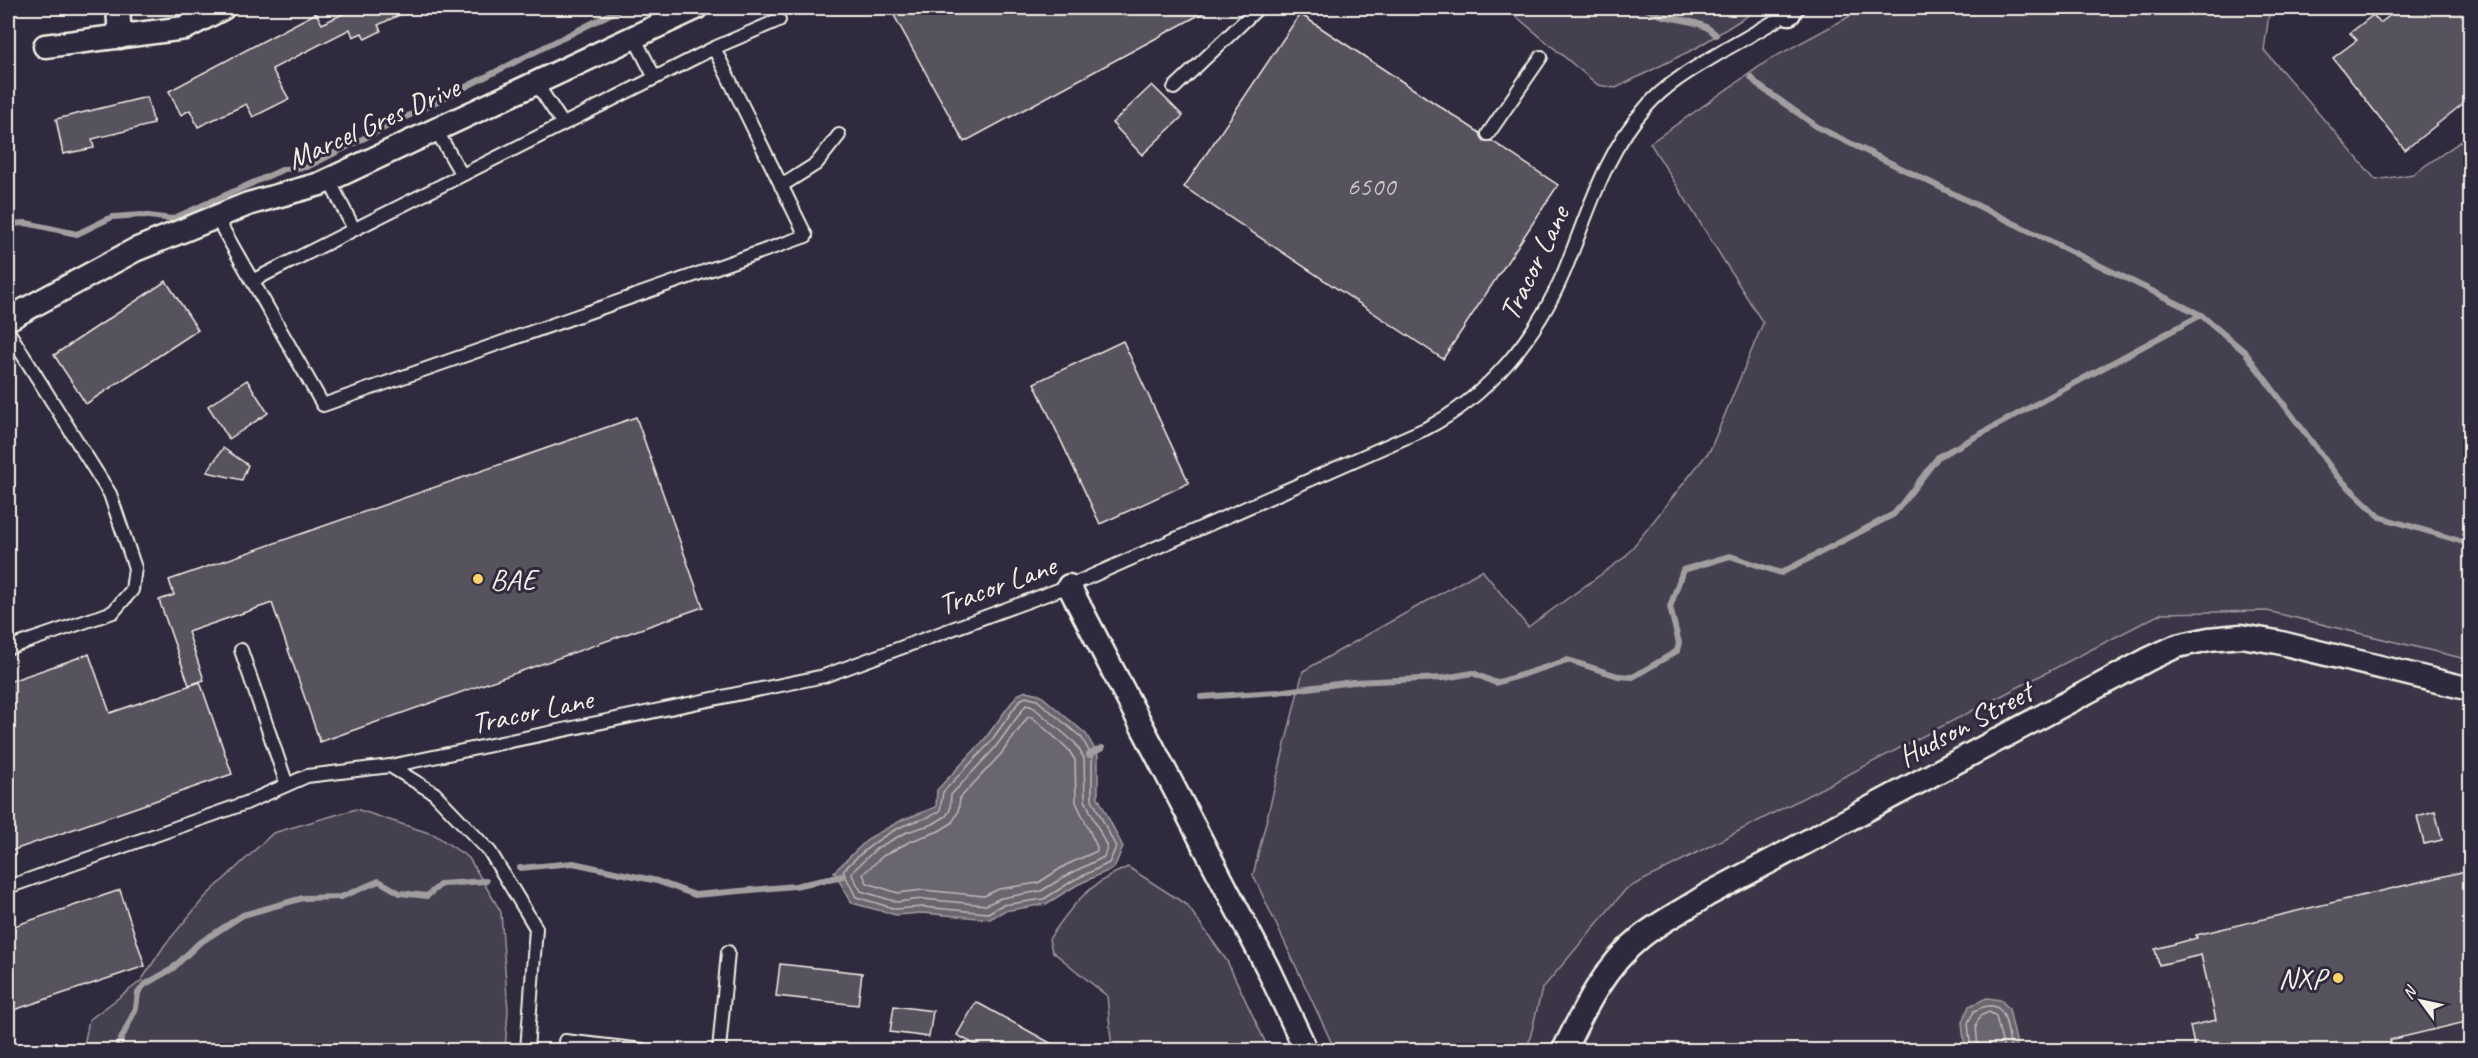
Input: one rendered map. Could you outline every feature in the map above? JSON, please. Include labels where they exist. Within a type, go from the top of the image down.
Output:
[{"type":"street","points":[[118,8],[120,37]]},
{"type":"street","points":[[45,46],[185,28],[223,8]]},
{"type":"street","name":"Marcel Gres Drive","points":[[8,319],[135,250],[248,204],[329,180],[696,8]]},
{"type":"street","points":[[1069,586],[1261,956],[1306,1050]]},
{"type":"street","name":"Hudson Street","points":[[1564,1050],[1588,1001],[1614,963],[1641,937],[1707,896],[2177,646],[2209,639],[2241,636],[2277,642],[2470,689]]},
{"type":"lane","points":[[1174,88],[1258,8]]},
{"type":"lane","name":"Tracor Lane","points":[[8,888],[246,803],[307,776],[390,766],[824,676],[1069,586],[1425,429],[1445,419],[1497,375],[1543,315],[1564,274],[1604,171],[1620,141],[1647,105],[1682,75],[1791,9]]},
{"type":"lane","points":[[252,281],[714,48],[779,20]]},
{"type":"lane","points":[[634,37],[655,78]]},
{"type":"lane","points":[[216,217],[323,405],[806,236],[714,48]]},
{"type":"lane","points":[[1488,134],[1541,57]]},
{"type":"lane","points":[[536,83],[563,124]]},
{"type":"lane","points":[[436,130],[462,175]]},
{"type":"lane","points":[[781,186],[816,164],[839,135]]},
{"type":"lane","points":[[329,180],[354,230]]},
{"type":"lane","points":[[8,331],[110,494],[135,568],[132,590],[113,612],[8,648]]},
{"type":"lane","points":[[241,650],[287,785]]},
{"type":"lane","points":[[390,766],[434,793],[490,852],[536,928],[526,1050]]},
{"type":"lane","points":[[719,1050],[728,952]]},
{"type":"lane","points":[[564,1041],[643,1050]]},
{"type":"shaded area","points":[[1506,8],[1753,8],[1752,13],[1696,48],[1616,88],[1598,85]]},
{"type":"shaded area","points":[[1865,8],[2270,8],[2264,50],[2376,180],[2413,174],[2470,135],[2470,660],[2267,611],[2162,613],[1626,889],[1542,989],[1527,1050],[1335,1050],[1253,875],[1303,671],[1482,570],[1528,627],[1625,557],[1710,450],[1763,323],[1650,143],[1769,60]]},
{"type":"shaded area","points":[[2267,611],[2470,660],[2470,1050],[1527,1050],[1542,989],[1626,889],[2163,613]]},
{"type":"shaded area","points":[[356,809],[435,835],[469,858],[501,912],[508,1011],[505,1050],[83,1050],[89,1020],[141,981],[164,946],[205,897],[273,833]]},
{"type":"shaded area","points":[[1128,867],[1187,905],[1227,961],[1269,1050],[1112,1050],[1107,996],[1052,951],[1049,939],[1082,896],[1102,880]]},
{"type":"water","points":[[1026,691],[1039,694],[1086,734],[1098,755],[1098,797],[1123,847],[1114,868],[1077,885],[1046,904],[1004,911],[990,919],[922,913],[896,915],[852,903],[834,872],[869,838],[902,820],[936,807],[937,790],[984,740],[1017,695]]},
{"type":"water","points":[[1987,998],[2001,1000],[2009,1009],[2018,1050],[1965,1050],[1962,1022],[1969,1006]]},
{"type":"building","points":[[355,8],[414,8],[378,25],[381,31],[365,39],[362,33],[353,37],[350,29],[272,69],[289,99],[253,117],[246,104],[198,127],[190,110],[181,115],[169,91],[316,13],[322,24]]},
{"type":"building","points":[[890,8],[1212,8],[964,142]]},
{"type":"building","points":[[2400,8],[2470,8],[2470,98],[2405,150],[2333,58],[2357,40],[2350,33],[2373,15],[2380,23]]},
{"type":"building","points":[[1300,14],[1480,133],[1484,141],[1492,141],[1558,185],[1443,359],[1184,187]]},
{"type":"building","points":[[1152,85],[1183,116],[1142,155],[1112,123]]},
{"type":"building","points":[[147,97],[154,124],[92,139],[94,148],[63,154],[56,119]]},
{"type":"building","points":[[166,281],[198,330],[86,404],[54,355]]},
{"type":"building","points":[[1123,341],[1189,483],[1100,524],[1034,383]]},
{"type":"building","points":[[247,380],[268,413],[229,439],[208,406]]},
{"type":"building","name":"BAE","points":[[636,417],[703,607],[320,742],[272,603],[188,632],[204,680],[189,685],[159,600],[174,595],[169,580]]},
{"type":"building","points":[[223,448],[248,465],[242,480],[207,472]]},
{"type":"building","points":[[89,654],[110,713],[200,682],[232,774],[8,852],[8,682]]},
{"type":"building","points":[[2435,811],[2442,840],[2424,844],[2417,816]]},
{"type":"building","name":"NXP","points":[[2470,870],[2470,1021],[2390,1040],[2393,1050],[2195,1050],[2190,1026],[2216,1020],[2201,955],[2159,965],[2155,949],[2197,938],[2196,935]]},
{"type":"building","points":[[120,890],[145,966],[8,1012],[8,928]]},
{"type":"building","points":[[780,964],[862,973],[858,1005],[776,996]]},
{"type":"building","points":[[976,1002],[1063,1050],[985,1050],[957,1035]]},
{"type":"building","points":[[894,1006],[933,1011],[929,1037],[890,1032]]},
{"type":"waterway","points":[[8,224],[26,223],[77,234],[112,217],[141,215],[172,219],[284,169],[307,167],[622,8]]},
{"type":"waterway","points":[[1645,8],[1654,13],[1701,25],[1716,35]]},
{"type":"waterway","points":[[1751,77],[1758,85],[1819,128],[2201,315],[2245,352],[2337,476],[2380,517],[2470,544]]},
{"type":"waterway","points":[[1201,697],[1277,692],[1353,682],[1444,678],[1473,673],[1496,683],[1568,660],[1618,676],[1633,677],[1677,651],[1679,643],[1670,607],[1683,570],[1730,556],[1781,573],[1894,514],[1938,457],[2201,315]]},
{"type":"waterway","points":[[1089,755],[1102,748]]},
{"type":"waterway","points":[[520,868],[573,863],[657,881],[695,895],[795,886],[843,876]]},
{"type":"waterway","points":[[116,1050],[136,1008],[138,993],[144,985],[172,969],[198,944],[243,915],[303,898],[341,897],[379,881],[400,893],[427,896],[441,884],[486,881]]},
{"type":"place","name":"BAE","points":[[478,579]]},
{"type":"place","name":"NXP","points":[[2338,978]]}]
